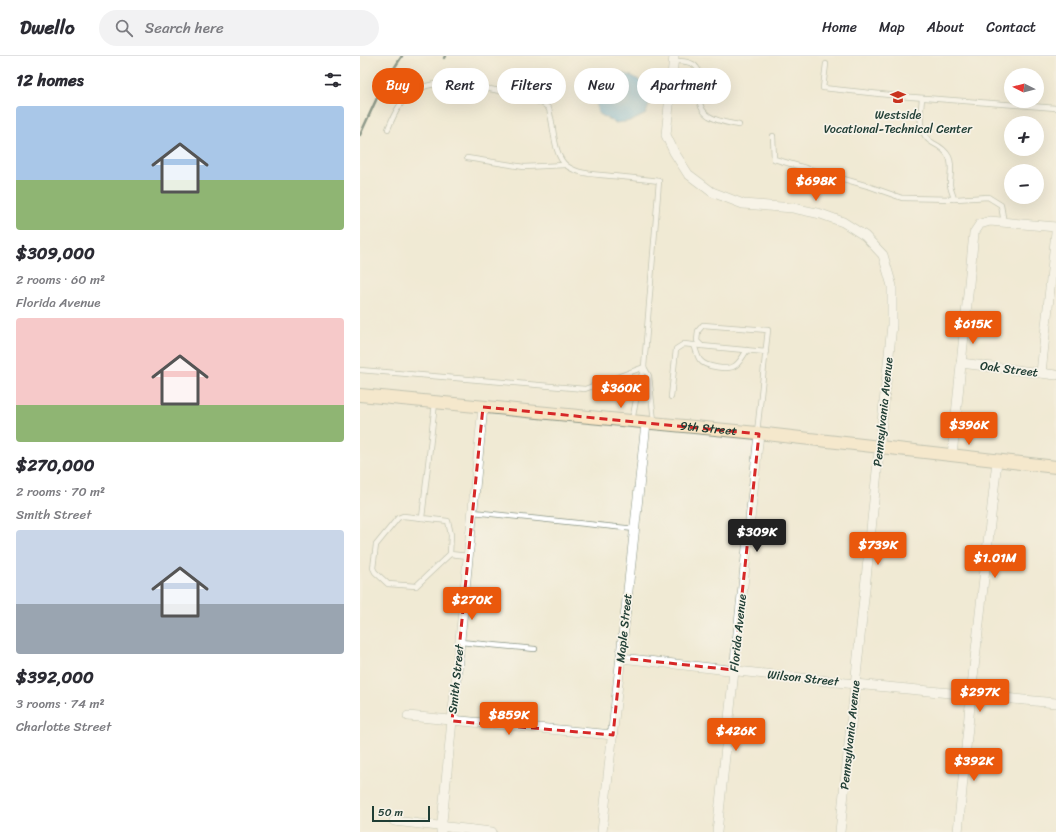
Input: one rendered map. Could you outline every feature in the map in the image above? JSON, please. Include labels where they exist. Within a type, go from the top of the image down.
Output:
[{"type":"street","name":"Pennsylvania Avenue","points":[[674,58],[666,135],[674,152],[688,174],[712,192],[743,204],[794,208],[821,214],[843,222],[865,236],[883,255],[892,286],[892,325],[840,832]]},
{"type":"street","points":[[952,456],[974,233],[980,224],[990,221],[1056,227]]},
{"type":"street","points":[[1041,373],[1056,232]]},
{"type":"street","name":"Oak Street","points":[[961,364],[1056,375]]},
{"type":"street","name":"9th Street","points":[[360,395],[758,434],[1056,467]]},
{"type":"street","name":"Smith Street","points":[[442,829],[483,407]]},
{"type":"street","name":"Maple Street","points":[[602,832],[635,529],[650,424]]},
{"type":"street","name":"Florida Avenue","points":[[717,832],[758,434]]},
{"type":"street","points":[[958,832],[971,694],[997,461]]},
{"type":"street","name":"Wilson Street","points":[[621,658],[855,684],[1056,703]]},
{"type":"street","points":[[408,716],[613,735]]},
{"type":"street","points":[[394,820],[442,829],[492,832]]},
{"type":"lane","points":[[674,58],[693,64],[697,68],[699,75],[699,97],[702,109],[708,116],[719,121],[739,125]]},
{"type":"lane","points":[[826,64],[823,88],[922,98],[1056,108]]},
{"type":"lane","points":[[388,129],[395,112],[404,99],[415,91],[429,85],[454,83],[504,92],[541,102],[549,109],[557,152],[565,165]]},
{"type":"lane","points":[[922,98],[920,123],[923,133],[929,141],[939,146],[948,155],[951,163],[950,186],[954,199]]},
{"type":"lane","points":[[773,136],[774,159],[868,186],[902,198],[954,199],[988,197],[1000,205],[1004,223]]},
{"type":"lane","points":[[467,158],[524,167],[565,165],[579,172],[659,181],[644,367],[640,376],[632,422]]},
{"type":"lane","points":[[702,346],[697,341],[698,331],[703,325],[768,330],[758,434]]},
{"type":"lane","points":[[671,397],[676,349],[684,344],[766,352]]},
{"type":"lane","points":[[694,345],[699,359],[705,364],[731,368],[736,365],[747,350]]},
{"type":"lane","points":[[360,370],[585,389],[644,367]]},
{"type":"lane","points":[[644,367],[649,376],[650,424]]},
{"type":"lane","points":[[422,518],[435,402]]},
{"type":"lane","points":[[473,512],[635,529]]},
{"type":"lane","points":[[403,516],[448,521],[452,535],[450,554],[416,586],[388,584],[375,572],[373,568],[376,545],[398,518],[403,516]]},
{"type":"lane","points":[[450,554],[468,556]]},
{"type":"lane","points":[[460,642],[535,649]]},
{"type":"highlighted area","points":[[483,407],[759,434],[734,670],[621,658],[613,735],[452,721]]},
{"type":"water","points":[[629,75],[637,80],[637,104],[649,104],[646,114],[632,121],[615,123],[598,113],[596,104],[629,104]]},
{"type":"railway","points":[[360,135],[382,87],[402,56]]},
{"type":"place","name":"Westside Vocational-Technical Center","points":[[898,97]]}]
